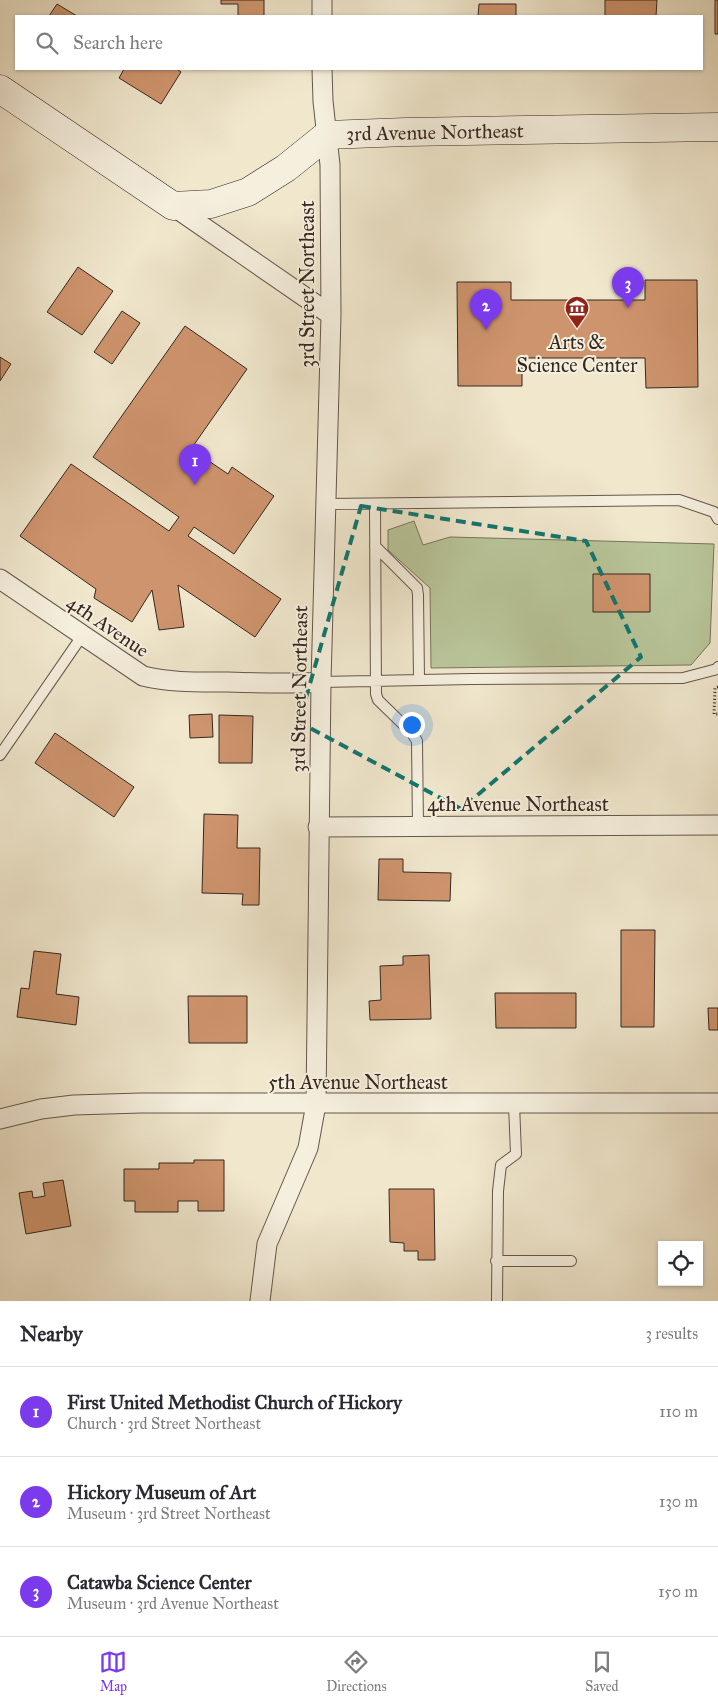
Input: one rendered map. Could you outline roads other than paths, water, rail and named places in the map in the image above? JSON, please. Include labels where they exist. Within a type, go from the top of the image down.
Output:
[{"type":"main road","points":[[0,89],[173,206]]},
{"type":"main road","name":"3rd Avenue Northeast","points":[[173,206],[211,204],[248,192],[286,168],[327,135],[718,126]]},
{"type":"street","points":[[322,0],[322,15]]},
{"type":"street","name":"3rd Street Northeast","points":[[260,1301],[267,1244],[308,1148],[316,1104],[318,827],[331,315],[330,165],[323,102],[322,70]]},
{"type":"street","points":[[173,206],[331,315]]},
{"type":"street","name":"4th Avenue","points":[[1,581],[131,670],[143,676],[158,680],[297,684],[321,682]]},
{"type":"street","name":"4th Avenue Northeast","points":[[318,827],[718,825]]},
{"type":"street","name":"5th Avenue Northeast","points":[[0,1119],[41,1109],[74,1105],[151,1103],[718,1104]]},
{"type":"lane","points":[[325,504],[679,500],[714,512],[718,520]]},
{"type":"lane","points":[[375,504],[375,681],[378,700],[412,733],[417,741],[418,827]]},
{"type":"lane","points":[[375,546],[417,588],[419,680]]},
{"type":"lane","points":[[0,755],[82,636]]},
{"type":"lane","points":[[321,682],[683,678],[717,669],[718,667]]},
{"type":"lane","points":[[497,1301],[498,1191],[501,1166],[516,1154],[514,1104]]},
{"type":"lane","points":[[496,1262],[571,1260]]},
{"type":"place","name":"Catawba Science Center","points":[[628,308]]},
{"type":"place","name":"Arts & Science Center","points":[[577,329]]},
{"type":"place","name":"Hickory Museum of Art","points":[[486,330]]},
{"type":"place","name":"First United Methodist Church of Hickory","points":[[195,485]]}]
